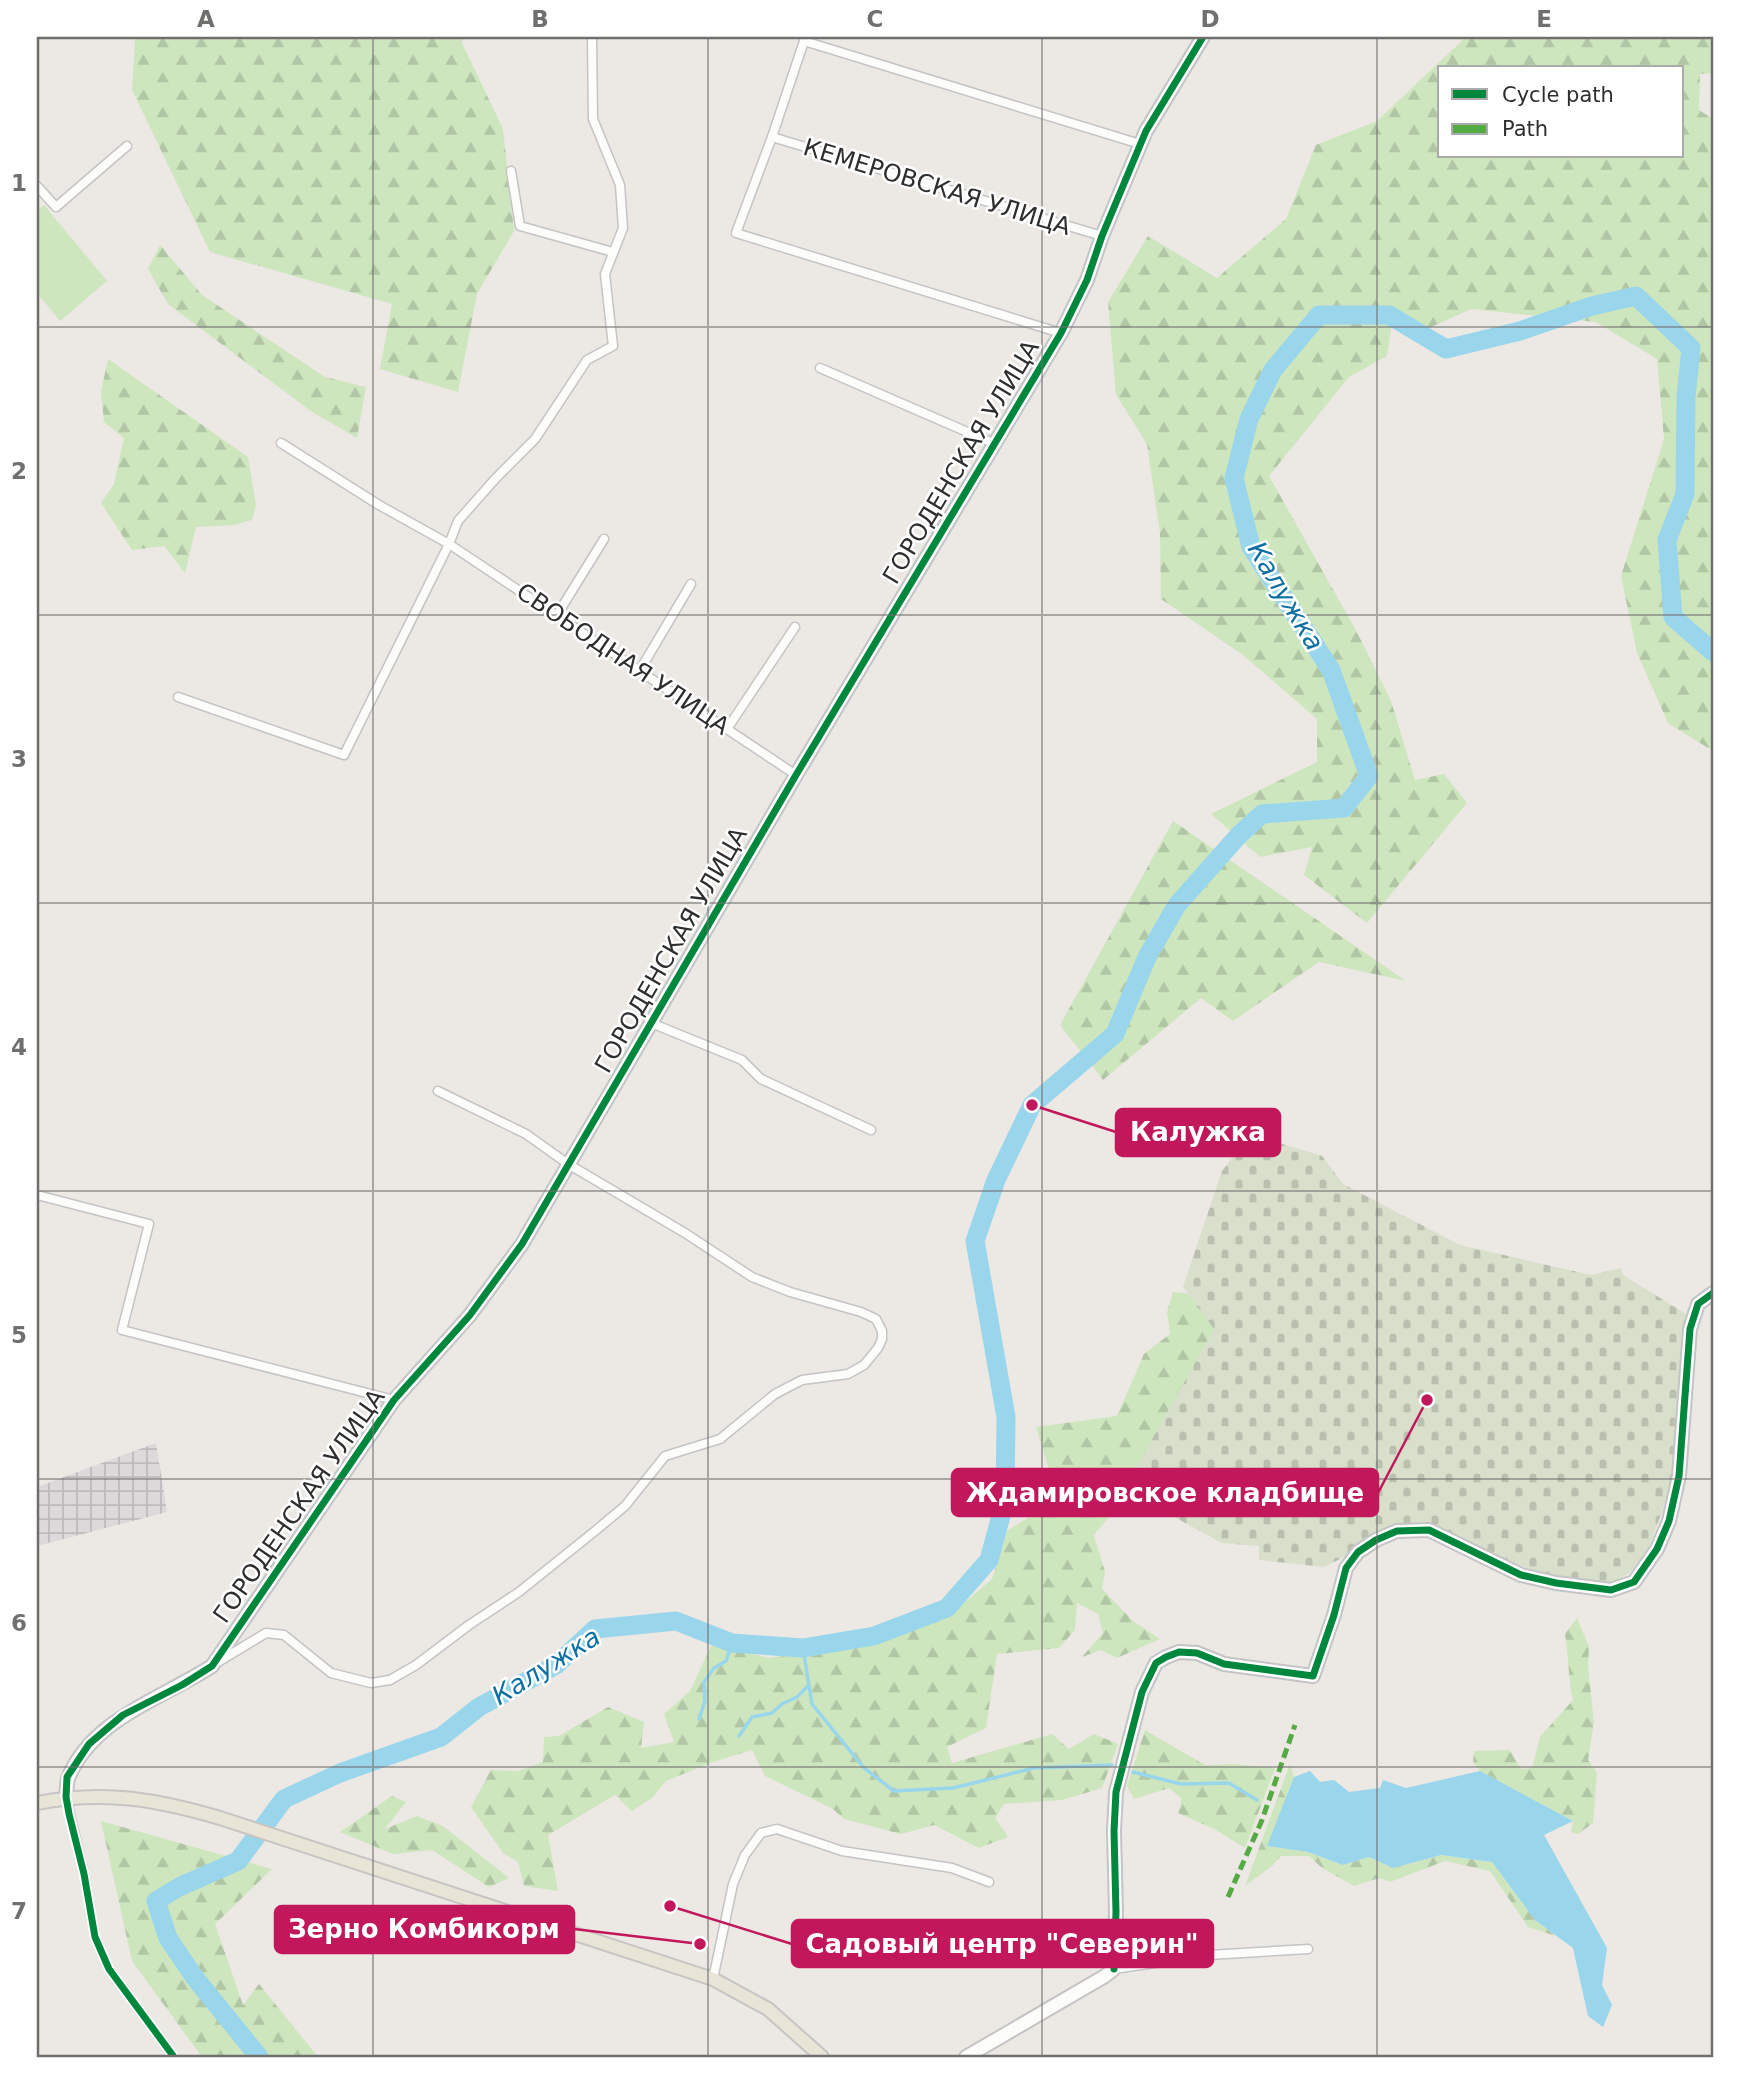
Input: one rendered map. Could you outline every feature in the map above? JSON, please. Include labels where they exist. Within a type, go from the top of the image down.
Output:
[{"type":"main road","points":[[37,1803],[66,1797],[109,1796],[169,1802],[220,1818],[713,1979],[768,2009],[822,2057]]},
{"type":"street","points":[[178,697],[344,755],[458,521],[535,439],[587,360],[613,346],[605,274],[623,228],[620,186],[593,119],[592,37]]},
{"type":"street","name":"ГОРОДЕНСКАЯ УЛИЦА","points":[[212,1666],[394,1400],[470,1315],[522,1244],[796,775],[1061,333],[1087,280],[1102,236],[1146,131],[1203,37]]},
{"type":"street","name":"КЕМЕРОВСКАЯ УЛИЦА","points":[[1061,333],[736,233],[804,41],[1140,144]]},
{"type":"street","name":"КЕМЕРОВСКАЯ УЛИЦА","points":[[772,137],[1102,236]]},
{"type":"street","points":[[37,186],[56,206],[127,146]]},
{"type":"street","points":[[511,171],[520,226],[613,252]]},
{"type":"street","points":[[820,368],[995,444]]},
{"type":"street","name":"СВОБОДНАЯ УЛИЦА","points":[[281,443],[379,505],[449,544],[796,775]]},
{"type":"street","points":[[557,615],[604,538]]},
{"type":"street","points":[[640,670],[691,584]]},
{"type":"street","points":[[727,729],[795,627]]},
{"type":"street","points":[[651,1023],[742,1060],[761,1080],[871,1130]]},
{"type":"street","name":"ГОРОДЕНСКАЯ УЛИЦА","points":[[66,1797],[68,1777],[89,1744],[123,1715],[182,1685],[266,1633],[284,1635],[331,1673],[371,1683],[390,1680],[416,1665],[519,1592],[595,1531],[625,1506],[665,1456],[720,1439],[775,1394],[802,1380],[848,1374],[864,1364],[878,1348],[882,1331],[876,1319],[861,1311],[790,1292],[752,1277],[685,1233],[568,1164],[526,1134],[438,1091]]},
{"type":"street","points":[[37,1195],[149,1224],[122,1330],[394,1400]]},
{"type":"street","points":[[1114,1969],[1116,1792],[1142,1692],[1156,1663],[1179,1653],[1197,1653],[1224,1664],[1312,1676],[1334,1615],[1346,1568],[1357,1552],[1397,1531],[1429,1530],[1521,1574],[1556,1583],[1611,1590],[1634,1582],[1657,1549],[1669,1521],[1679,1476],[1690,1329],[1698,1304],[1713,1293]]},
{"type":"street","points":[[66,1797],[95,1937],[109,1969],[174,2057]]},
{"type":"street","points":[[713,1979],[733,1884],[745,1855],[761,1833],[777,1829],[842,1851],[952,1868],[989,1882]]},
{"type":"street","points":[[966,2057],[1114,1969],[1209,1955],[1308,1949]]},
{"type":"shaded area","points":[[156,1443],[167,1512],[37,1546],[37,1487]]},
{"type":"green space","points":[[135,37],[463,37],[462,43],[503,129],[514,231],[477,294],[458,392],[380,369],[392,304],[210,252],[132,90]]},
{"type":"green space","points":[[1466,37],[1713,37],[1713,73],[1700,74],[1699,110],[1713,119],[1713,751],[1668,723],[1637,653],[1621,576],[1664,439],[1657,359],[1596,322],[1471,309],[1429,328],[1394,310],[1387,356],[1349,377],[1269,476],[1358,634],[1391,701],[1415,780],[1444,774],[1467,803],[1367,923],[1304,875],[1312,847],[1260,857],[1211,814],[1317,762],[1317,719],[1243,655],[1161,599],[1160,533],[1147,444],[1116,395],[1108,302],[1148,236],[1217,278],[1286,219],[1316,145],[1377,121]]},
{"type":"green space","points":[[44,205],[107,281],[60,321],[37,293],[37,211]]},
{"type":"green space","points":[[160,245],[202,295],[325,377],[366,387],[357,438],[312,412],[168,304],[148,269]]},
{"type":"green space","points":[[108,359],[248,457],[256,505],[252,520],[234,525],[196,527],[185,573],[164,546],[132,550],[101,503],[114,484],[124,438],[104,422],[101,392]]},
{"type":"green space","points":[[1173,821],[1406,981],[1319,962],[1233,1021],[1201,998],[1103,1080],[1060,1025]]},
{"type":"green space","points":[[1250,1134],[1322,1156],[1343,1184],[1460,1245],[1591,1275],[1621,1268],[1623,1275],[1686,1314],[1673,1471],[1662,1512],[1647,1551],[1631,1571],[1616,1582],[1592,1584],[1532,1570],[1425,1525],[1399,1524],[1369,1538],[1348,1555],[1324,1567],[1259,1560],[1259,1546],[1222,1543],[1165,1512],[1117,1502],[1214,1329],[1183,1287],[1222,1171]]},
{"type":"green space","points":[[1173,1292],[1242,1298],[1149,1468],[1094,1535],[1105,1572],[1102,1589],[1133,1621],[1160,1639],[1117,1658],[1101,1650],[1082,1657],[1103,1633],[1098,1614],[1077,1603],[1075,1630],[1059,1648],[997,1654],[986,1728],[947,1747],[952,1763],[1052,1734],[1069,1749],[1094,1734],[1118,1744],[1102,1788],[1062,1800],[1004,1804],[995,1818],[1008,1837],[979,1848],[934,1825],[901,1834],[844,1819],[833,1809],[765,1776],[752,1750],[666,1781],[653,1797],[632,1811],[615,1795],[548,1835],[558,1891],[524,1886],[518,1862],[503,1853],[471,1807],[491,1770],[518,1771],[543,1762],[544,1737],[559,1736],[608,1707],[644,1722],[641,1748],[674,1742],[664,1714],[690,1691],[712,1644],[769,1658],[850,1648],[950,1615],[992,1579],[1007,1531],[1034,1514],[1052,1479],[1036,1427],[1117,1416],[1144,1354],[1170,1334],[1167,1312]]},
{"type":"green space","points":[[1577,1618],[1589,1647],[1588,1666],[1594,1722],[1588,1760],[1597,1773],[1593,1823],[1578,1834],[1571,1832],[1573,1821],[1480,1771],[1473,1763],[1474,1751],[1510,1750],[1521,1769],[1532,1768],[1540,1737],[1573,1700],[1565,1634]]},
{"type":"green space","points":[[1145,1730],[1205,1765],[1233,1764],[1275,1768],[1245,1848],[1216,1830],[1178,1813],[1182,1799],[1169,1788],[1134,1799],[1127,1786]]},
{"type":"green space","points":[[1290,1764],[1294,1777],[1268,1846],[1308,1852],[1343,1865],[1369,1857],[1393,1868],[1441,1855],[1492,1862],[1535,1920],[1556,1936],[1528,1927],[1490,1871],[1445,1861],[1390,1882],[1379,1878],[1354,1886],[1322,1868],[1309,1856],[1281,1856],[1245,1886]]},
{"type":"green space","points":[[392,1796],[406,1802],[385,1829],[417,1816],[443,1826],[509,1878],[489,1887],[432,1850],[393,1854],[340,1832]]},
{"type":"green space","points":[[101,1821],[272,1869],[215,1924],[243,2005],[259,1984],[318,2057],[202,2057],[132,1961]]},
{"type":"water","points":[[1310,1771],[1320,1782],[1334,1780],[1349,1792],[1380,1788],[1383,1780],[1406,1788],[1480,1771],[1573,1821],[1544,1835],[1607,1948],[1602,1985],[1612,2005],[1603,2027],[1588,2016],[1573,1948],[1535,1920],[1492,1862],[1441,1855],[1393,1868],[1369,1857],[1343,1865],[1308,1852],[1267,1846],[1294,1777]]},
{"type":"waterway","name":"Калужка","points":[[259,2057],[195,1978],[168,1938],[156,1901],[179,1887],[238,1861],[284,1799],[340,1773],[441,1737],[479,1707],[556,1665],[595,1629],[676,1621],[732,1643],[803,1648],[874,1636],[947,1608],[989,1560],[1005,1501],[1006,1417],[975,1241],[996,1180],[1032,1105],[1115,1034],[1147,957],[1177,905],[1239,835],[1262,814],[1344,808],[1369,776],[1331,670],[1251,547],[1234,478],[1249,419],[1273,370],[1319,315],[1389,315],[1446,349],[1520,331],[1592,306],[1636,296],[1691,348],[1686,397],[1685,494],[1667,540],[1673,617],[1713,652]]},
{"type":"waterway","points":[[699,1719],[705,1701],[704,1682],[714,1668],[726,1661],[732,1643]]},
{"type":"waterway","points":[[803,1648],[812,1704],[864,1768],[894,1791],[953,1788],[1034,1768],[1112,1765]]},
{"type":"waterway","points":[[739,1736],[752,1717],[772,1713],[782,1704],[797,1697],[808,1686]]},
{"type":"waterway","points":[[1133,1772],[1181,1784],[1229,1783],[1257,1800]]},
{"type":"marked path","points":[[1228,1897],[1262,1820],[1295,1725]]},
{"type":"cycle path","points":[[174,2057],[109,1969],[95,1937],[66,1797],[67,1777],[89,1744],[123,1715],[182,1685],[212,1666],[394,1400],[470,1315],[522,1244],[796,775],[1061,333],[1087,280],[1102,236],[1146,131],[1203,37]]},
{"type":"cycle path","points":[[1114,1969],[1116,1792],[1142,1692],[1156,1663],[1179,1652],[1197,1653],[1224,1664],[1313,1676],[1334,1615],[1346,1568],[1358,1552],[1397,1531],[1429,1530],[1521,1575],[1556,1583],[1611,1590],[1634,1582],[1657,1549],[1669,1521],[1679,1476],[1690,1329],[1698,1304],[1713,1293]]},
{"type":"place","name":"Калужка","points":[[1032,1105]]},
{"type":"place","name":"Ждамировское кладбище","points":[[1427,1400]]},
{"type":"place","name":"Садовый центр \"Северин\"","points":[[670,1906]]},
{"type":"place","name":"Зерно Комбикорм","points":[[700,1944]]}]
